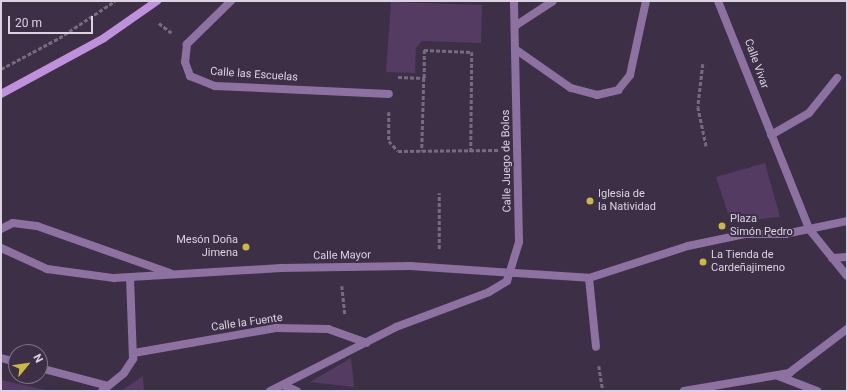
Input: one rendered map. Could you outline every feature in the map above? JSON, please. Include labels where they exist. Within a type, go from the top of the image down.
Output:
[{"type":"main road","points":[[1,94],[104,38],[156,1]]},
{"type":"street","points":[[187,44],[231,1]]},
{"type":"street","name":"Calle Juego de Bolos","points":[[511,272],[519,242],[519,149],[514,1]]},
{"type":"street","points":[[515,26],[553,1]]},
{"type":"street","points":[[515,49],[571,88],[597,95],[618,90],[630,75],[646,1]]},
{"type":"street","name":"Calle Vivar","points":[[718,1],[809,229],[847,276]]},
{"type":"street","name":"Calle las Escuelas","points":[[187,44],[185,62],[190,76],[216,86],[389,94]]},
{"type":"street","points":[[771,135],[809,113],[837,78]]},
{"type":"street","points":[[270,391],[285,386],[396,327],[489,292],[507,281],[511,272],[553,278],[588,278],[688,246],[745,234],[809,229],[847,221]]},
{"type":"street","name":"Calle Mayor","points":[[1,228],[13,223],[37,226],[174,274]]},
{"type":"street","name":"Calle Mayor","points":[[1,248],[26,262],[71,275],[130,277],[340,267],[438,267],[511,272]]},
{"type":"street","points":[[832,258],[847,257]]},
{"type":"street","points":[[48,371],[105,389],[124,373],[134,353],[130,277]]},
{"type":"street","points":[[588,278],[596,347]]},
{"type":"street","name":"Calle la Fuente","points":[[134,353],[276,328],[328,329],[367,343]]},
{"type":"street","points":[[684,391],[789,374],[847,330]]},
{"type":"street","points":[[778,376],[817,391]]},
{"type":"street","points":[[285,386],[297,391]]},
{"type":"path","points":[[1,68],[59,38],[115,1]]},
{"type":"path","points":[[143,11],[187,44]]},
{"type":"path","points":[[422,151],[424,50],[472,52],[471,152]]},
{"type":"path","points":[[703,64],[698,107],[706,146]]},
{"type":"path","points":[[424,78],[393,77],[389,94],[391,145],[398,151],[471,152],[519,149]]},
{"type":"path","points":[[438,267],[439,193]]},
{"type":"path","points":[[340,267],[347,336]]},
{"type":"path","points":[[596,347],[603,391]]},
{"type":"shaded area","points":[[391,2],[482,5],[481,43],[422,41],[416,48],[415,73],[386,72]]},
{"type":"shaded area","points":[[765,163],[780,217],[731,222],[716,177]]},
{"type":"shaded area","points":[[351,358],[354,387],[310,382]]},
{"type":"shaded area","points":[[143,376],[144,391],[121,391]]},
{"type":"shaded area","points":[[1,380],[8,382],[8,384],[19,384],[50,391],[1,391]]},
{"type":"place","name":"Iglesia de la Natividad","points":[[590,201]]},
{"type":"place","name":"Plaza Simón Pedro","points":[[722,226]]},
{"type":"place","name":"Mesón Doña Jimena","points":[[246,247]]},
{"type":"place","name":"La Tienda de Cardeñajimeno","points":[[703,262]]}]
